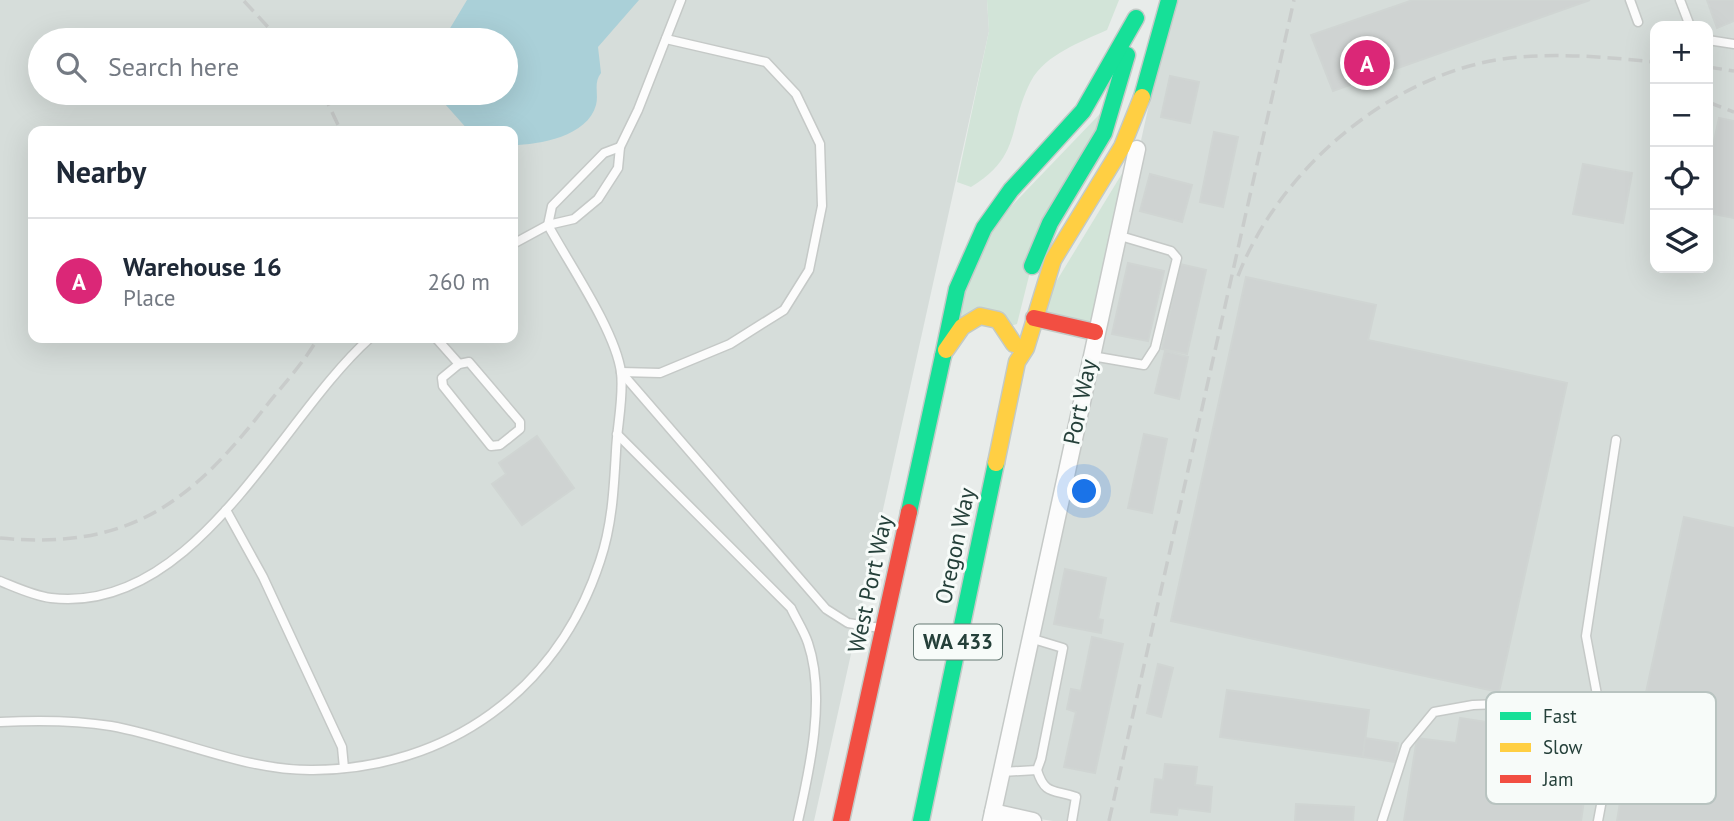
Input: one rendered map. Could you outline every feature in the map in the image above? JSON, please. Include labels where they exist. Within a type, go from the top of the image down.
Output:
[{"type":"main road","name":"Oregon Way","points":[[1017,362],[1014,344],[1033,260],[1050,220],[1092,157],[1109,125],[1141,0]]},
{"type":"main road","name":"Oregon Way","points":[[921,821],[1017,362],[1026,348],[1053,260],[1122,146],[1136,117],[1169,0]]},
{"type":"main road","points":[[943,356],[952,302],[973,246],[1010,191],[1085,108],[1136,18]]},
{"type":"main road","points":[[943,356],[961,324],[979,315],[996,317],[1003,322],[1014,344]]},
{"type":"main road","points":[[1034,318],[1096,332]]},
{"type":"main road","name":"West Port Way","points":[[841,821],[943,356]]},
{"type":"street","name":"Port Way","points":[[992,816],[1090,355],[1137,149]]},
{"type":"street","points":[[992,816],[1033,821]]},
{"type":"lane","points":[[518,241],[548,225],[574,219],[598,199],[618,168],[620,147],[638,110],[681,0]]},
{"type":"lane","points":[[1630,0],[1638,22]]},
{"type":"lane","points":[[1680,0],[1688,21]]},
{"type":"lane","points":[[621,372],[660,373],[730,345],[784,310],[810,270],[822,206],[820,144],[796,94],[766,62],[666,39]]},
{"type":"lane","points":[[1713,41],[1734,44]]},
{"type":"lane","points":[[0,722],[44,719],[112,727],[245,761],[310,771],[375,766],[418,754],[499,709],[539,671],[576,621],[601,560],[613,503],[621,372],[611,340],[548,225],[552,206],[604,153],[620,147]]},
{"type":"lane","points":[[1090,355],[1144,365],[1155,348],[1177,258],[1171,251],[1117,235]]},
{"type":"lane","points":[[0,581],[50,598],[116,591],[190,547],[226,510],[366,343]]},
{"type":"lane","points":[[440,343],[459,364]]},
{"type":"lane","points":[[469,362],[520,422],[520,429],[500,445],[491,446],[443,386],[442,378],[459,364],[469,362]]},
{"type":"lane","points":[[621,372],[826,609],[848,623],[883,628]]},
{"type":"lane","points":[[617,434],[791,608],[808,643],[815,718],[810,767],[798,821]]},
{"type":"lane","points":[[1596,692],[1586,636],[1616,440]]},
{"type":"lane","points":[[226,510],[263,577],[342,747],[344,768]]},
{"type":"lane","points":[[1030,638],[1063,648],[1037,770],[1041,782],[1051,793],[1076,797],[1072,821]]},
{"type":"lane","points":[[1382,821],[1406,746],[1434,712],[1486,704]]},
{"type":"lane","points":[[1002,772],[1037,770]]},
{"type":"shaded area","points":[[0,0],[987,0],[989,31],[814,821],[0,821]]},
{"type":"shaded area","points":[[1172,0],[1734,0],[1734,821],[1053,821],[993,812]]},
{"type":"green space","points":[[987,0],[1119,0],[1107,30],[1055,56],[1038,72],[1024,97],[1007,152],[988,175],[971,187],[957,182],[989,31]]},
{"type":"green space","points":[[1118,95],[1033,260],[1017,324],[1007,327],[946,325],[973,246]]},
{"type":"green space","points":[[1137,149],[1095,332],[1034,318]]},
{"type":"water","points":[[467,0],[639,0],[598,47],[601,73],[597,81],[597,101],[591,116],[561,137],[536,143],[518,145],[518,126],[465,126],[446,105],[518,105],[518,28],[450,28]]},
{"type":"building","points":[[1413,0],[1590,0],[1333,91],[1311,35]]},
{"type":"building","points":[[1707,0],[1734,0],[1734,21],[1717,28]]},
{"type":"building","points":[[1170,76],[1199,82],[1190,123],[1161,117]]},
{"type":"building","points":[[1719,118],[1734,121],[1734,218],[1713,214],[1713,146]]},
{"type":"building","points":[[1214,132],[1238,137],[1223,207],[1200,202]]},
{"type":"building","points":[[1583,164],[1632,173],[1623,223],[1573,214]]},
{"type":"building","points":[[1150,174],[1192,185],[1182,222],[1140,211]]},
{"type":"building","points":[[1128,263],[1164,271],[1148,341],[1112,334]]},
{"type":"building","points":[[1180,264],[1206,270],[1187,354],[1162,349]]},
{"type":"building","points":[[1246,277],[1376,305],[1368,340],[1567,383],[1499,692],[1171,621]]},
{"type":"building","points":[[1165,351],[1188,357],[1179,399],[1155,393]]},
{"type":"building","points":[[1144,434],[1167,439],[1152,513],[1128,508]]},
{"type":"building","points":[[537,436],[574,488],[522,525],[492,484],[506,474],[499,463]]},
{"type":"building","points":[[1684,517],[1734,528],[1734,821],[1617,821],[1620,804],[1716,804],[1716,692],[1646,692]]},
{"type":"building","points":[[1065,569],[1106,578],[1098,619],[1103,620],[1101,633],[1054,624]]},
{"type":"building","points":[[1092,637],[1123,644],[1095,773],[1064,767],[1076,712],[1067,709],[1071,689],[1081,691]]},
{"type":"building","points":[[1158,664],[1173,668],[1161,717],[1147,713]]},
{"type":"building","points":[[1227,690],[1369,710],[1363,757],[1220,737]]},
{"type":"building","points":[[1460,718],[1486,722],[1486,804],[1583,804],[1581,821],[1404,821],[1417,738],[1456,743]]},
{"type":"building","points":[[1365,738],[1398,743],[1395,762],[1363,757]]},
{"type":"building","points":[[1165,764],[1197,767],[1195,785],[1212,787],[1210,812],[1178,808],[1177,815],[1151,812],[1155,779],[1163,780]]},
{"type":"building","points":[[1296,804],[1354,807],[1353,821],[1295,821]]},
{"type":"railway","points":[[1109,821],[1294,0]]},
{"type":"railway","points":[[244,1],[269,28]]},
{"type":"railway","points":[[1238,276],[1256,237],[1281,200],[1310,165],[1343,134],[1380,107],[1419,85],[1460,69],[1521,57],[1578,56],[1650,61]]},
{"type":"railway","points":[[1713,68],[1734,71]]},
{"type":"railway","points":[[1713,104],[1734,112]]},
{"type":"railway","points":[[329,105],[339,126]]},
{"type":"railway","points":[[0,538],[44,540],[84,537],[119,528],[151,514],[180,496],[235,444],[315,343]]},
{"type":"traffic: fast","points":[[1142,97],[1169,0]]},
{"type":"traffic: fast","points":[[943,356],[957,289],[984,228],[1011,190],[1083,111],[1136,18]]},
{"type":"traffic: fast","points":[[1032,266],[1050,223],[1104,133],[1127,55]]},
{"type":"traffic: fast","points":[[909,512],[943,356]]},
{"type":"traffic: fast","points":[[921,821],[996,463]]},
{"type":"traffic: slow","points":[[996,463],[1017,362],[1026,348],[1053,260],[1122,147],[1142,97]]},
{"type":"traffic: slow","points":[[946,350],[962,327],[980,316],[998,320],[1014,344]]},
{"type":"traffic: jam","points":[[1034,318],[1095,332]]},
{"type":"traffic: jam","points":[[841,821],[909,512]]},
{"type":"place","name":"Warehouse 16","points":[[1367,63]]}]
